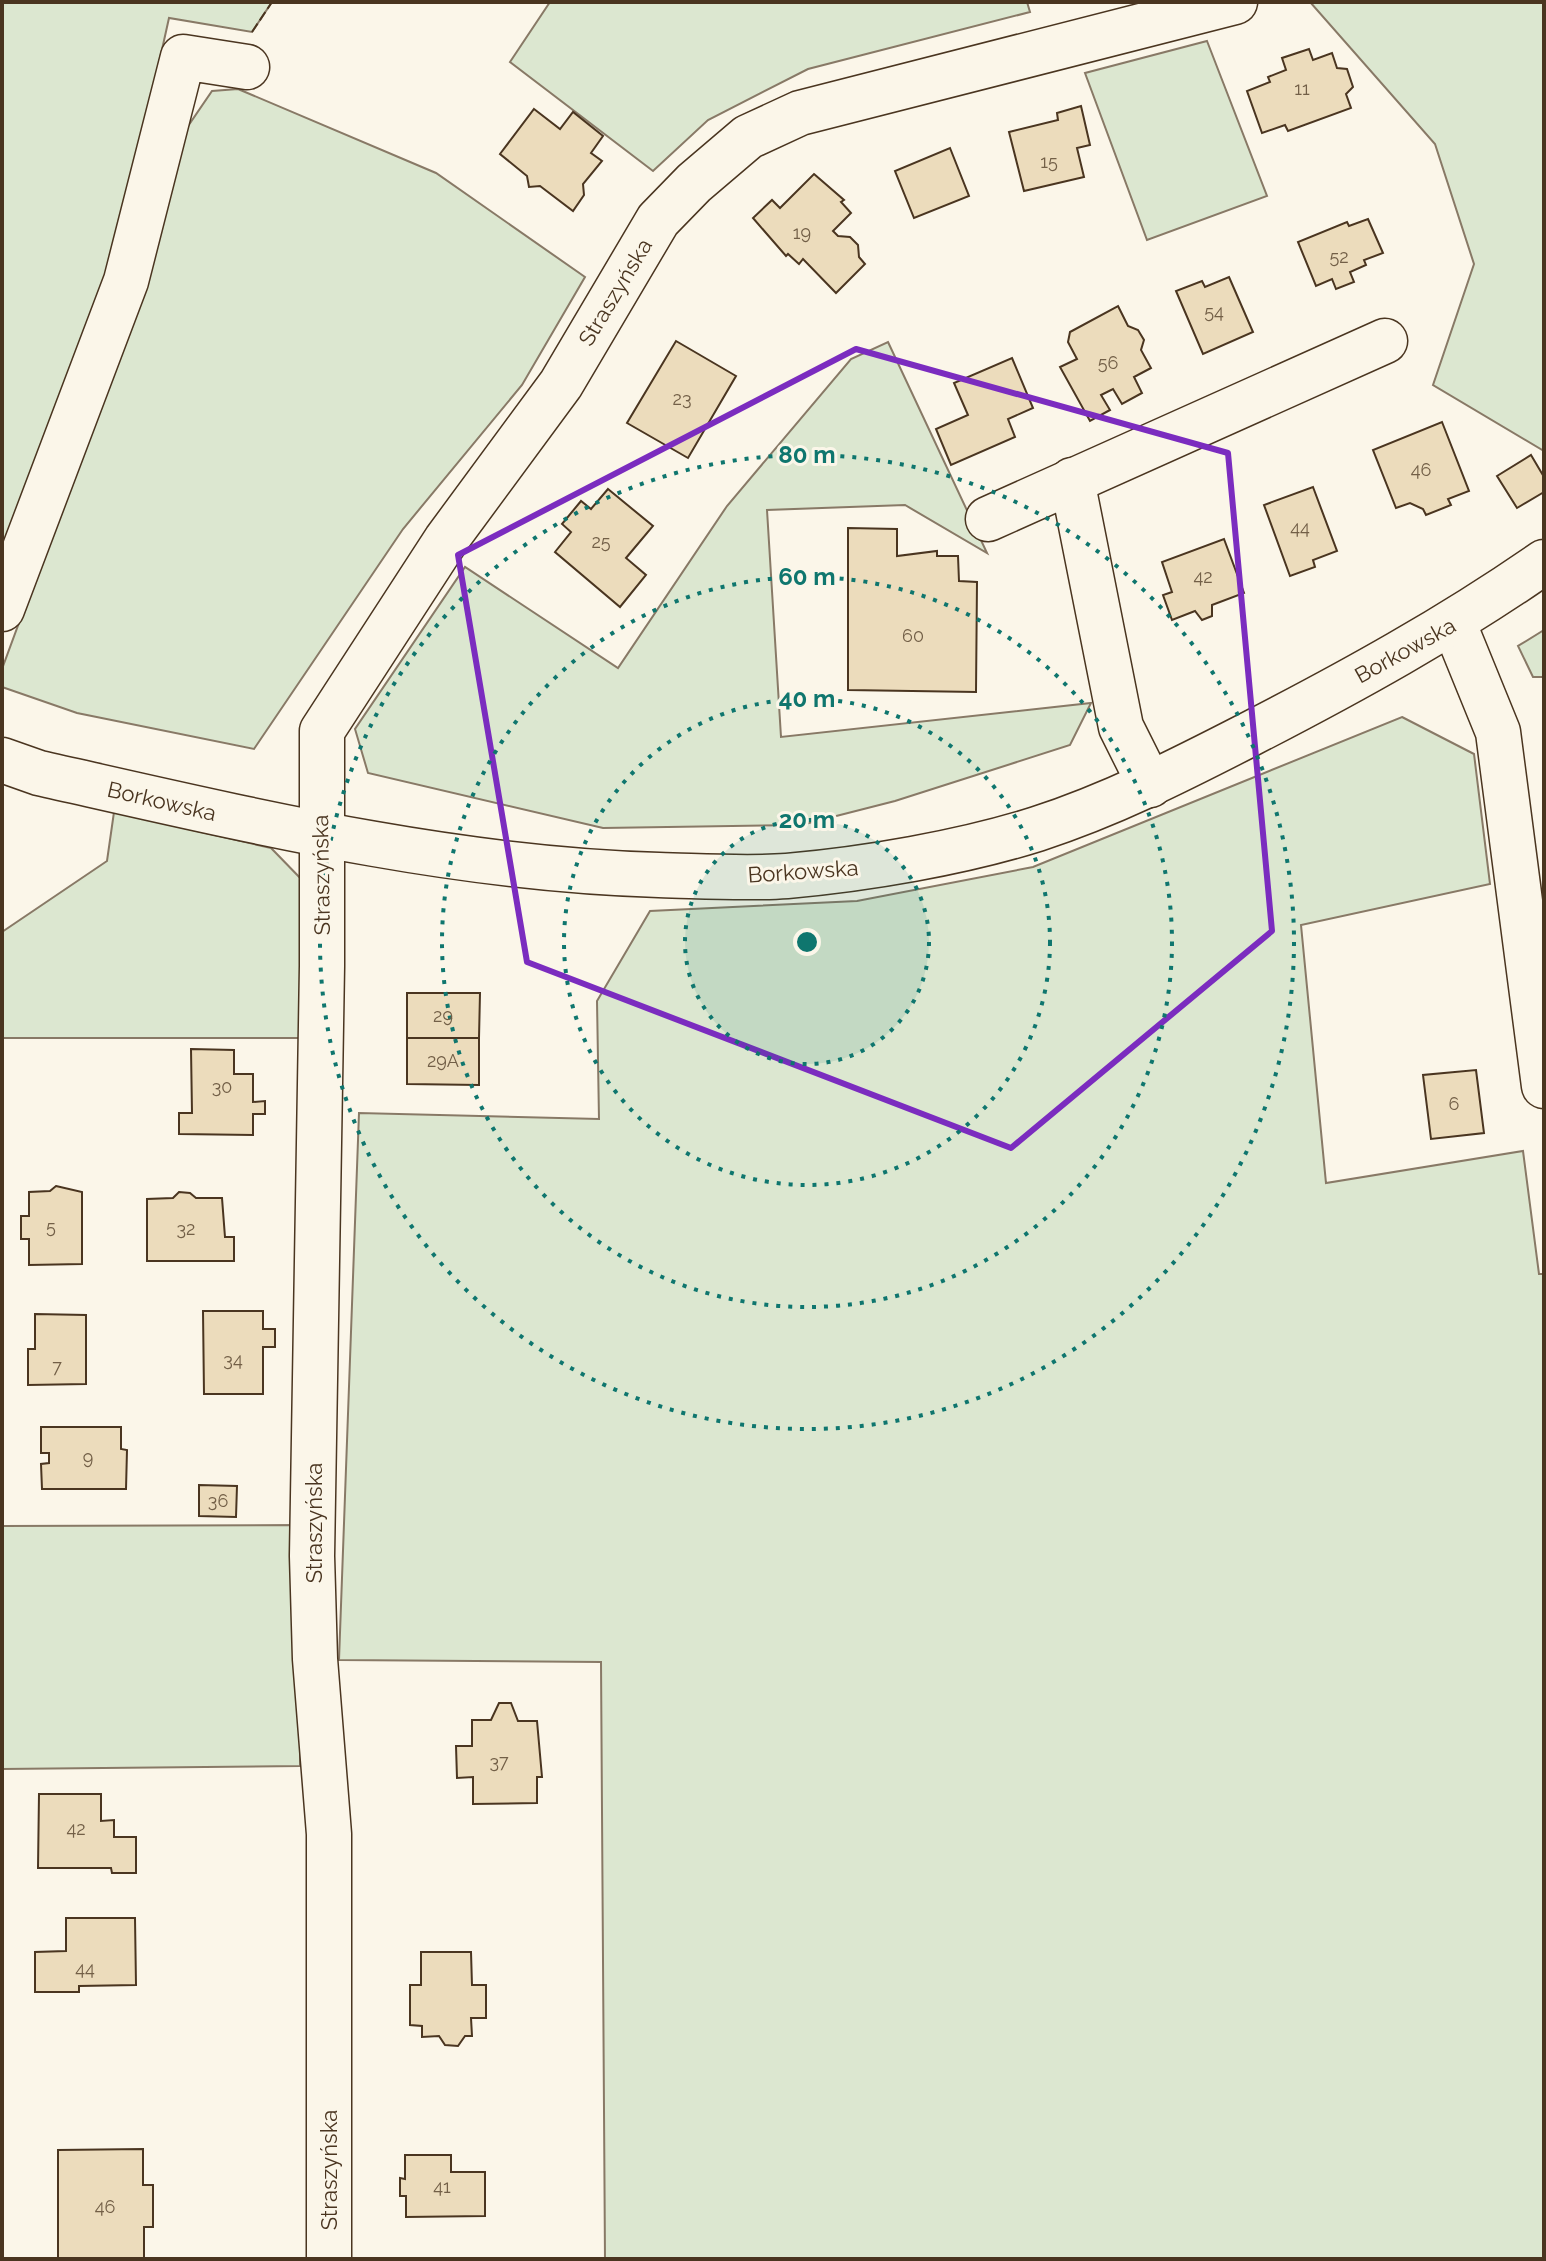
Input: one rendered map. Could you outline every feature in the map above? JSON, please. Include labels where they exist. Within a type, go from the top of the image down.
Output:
[{"type":"street","name":"Straszyńska","points":[[329,2259],[329,1834],[315,1659],[312,1556],[322,966],[322,731],[446,540],[561,384],[658,220],[694,183],[748,137],[800,113],[1235,2]]},
{"type":"street","points":[[2,609],[126,281],[183,57],[247,67]]},
{"type":"street","points":[[988,519],[1385,341]]},
{"type":"street","points":[[1072,480],[1121,727],[1150,785]]},
{"type":"street","name":"Borkowska","points":[[2,760],[39,773],[320,836],[429,856],[606,874],[784,876],[887,864],[1036,829],[1150,785],[1454,624],[1544,562]]},
{"type":"street","points":[[1454,624],[1498,732],[1544,1086]]},
{"type":"highlighted area","points":[[856,349],[1228,453],[1272,931],[1011,1148],[527,962],[458,555]]},
{"type":"green space","points":[[2,2],[272,2],[252,32],[169,18],[124,221],[2,568]]},
{"type":"green space","points":[[550,2],[1027,2],[1030,12],[808,69],[708,120],[653,171],[510,62]]},
{"type":"green space","points":[[1310,2],[1544,2],[1544,451],[1433,385],[1474,264],[1435,144]]},
{"type":"green space","points":[[1207,41],[1267,196],[1147,240],[1085,73]]},
{"type":"green space","points":[[238,89],[436,173],[585,277],[522,385],[403,529],[254,749],[77,713],[2,687],[2,669],[145,281],[167,157],[212,91]]},
{"type":"green space","points":[[888,342],[987,553],[905,505],[767,510],[781,737],[1091,703],[1070,745],[895,801],[801,825],[603,828],[368,773],[355,729],[465,567],[618,668],[727,506],[851,359]]},
{"type":"green space","points":[[1544,630],[1544,677],[1533,677],[1518,646]]},
{"type":"green space","points":[[1402,717],[1474,754],[1490,884],[1301,925],[1326,1183],[1523,1151],[1539,1274],[1544,1274],[1544,2259],[605,2259],[601,1662],[339,1660],[359,1113],[599,1119],[597,1001],[650,911],[857,901],[1033,867]]},
{"type":"green space","points":[[114,812],[271,848],[305,883],[299,1038],[2,1038],[2,932],[107,861]]},
{"type":"green space","points":[[300,1525],[300,1766],[2,1769],[2,1526]]},
{"type":"building","points":[[1309,49],[1313,60],[1332,53],[1337,68],[1347,69],[1353,87],[1346,94],[1351,108],[1288,131],[1285,125],[1262,133],[1247,91],[1270,82],[1268,77],[1286,70],[1282,58]]},
{"type":"building","points":[[1081,106],[1090,145],[1077,148],[1084,177],[1024,191],[1009,132],[1058,120],[1057,113]]},
{"type":"building","points":[[534,109],[560,129],[573,112],[603,136],[591,153],[602,161],[583,184],[584,195],[573,211],[540,186],[529,187],[527,176],[500,154]]},
{"type":"building","points":[[950,148],[969,196],[914,218],[895,171]]},
{"type":"building","points":[[814,174],[844,200],[841,202],[851,213],[833,231],[838,236],[850,237],[858,245],[859,257],[865,264],[836,293],[803,259],[799,264],[788,254],[786,256],[753,218],[772,200],[780,208]]},
{"type":"building","points":[[1368,219],[1383,253],[1364,260],[1366,265],[1350,272],[1354,282],[1336,289],[1332,279],[1316,286],[1298,242],[1347,222],[1349,226]]},
{"type":"building","points":[[1229,277],[1253,332],[1203,354],[1176,291],[1202,281],[1205,287]]},
{"type":"building","points":[[1118,306],[1128,326],[1138,330],[1144,340],[1141,350],[1151,368],[1134,377],[1142,393],[1122,404],[1113,389],[1101,395],[1110,410],[1090,421],[1060,367],[1077,359],[1068,342],[1070,332]]},
{"type":"building","points":[[676,341],[736,376],[688,458],[627,423]]},
{"type":"building","points":[[1012,358],[1033,408],[1008,419],[1015,437],[951,465],[936,429],[968,415],[954,383]]},
{"type":"building","points":[[1442,422],[1469,491],[1448,499],[1451,505],[1426,515],[1423,509],[1410,503],[1396,508],[1373,450]]},
{"type":"building","points":[[1531,455],[1544,477],[1544,492],[1517,508],[1497,476]]},
{"type":"building","points":[[1313,487],[1337,551],[1313,560],[1315,567],[1290,576],[1264,505]]},
{"type":"building","points":[[608,489],[653,526],[626,558],[646,575],[620,607],[555,552],[571,532],[562,524],[581,501],[591,509]]},
{"type":"building","points":[[848,528],[897,529],[897,556],[937,551],[937,556],[958,556],[959,581],[977,582],[976,692],[848,690]]},
{"type":"building","points":[[1224,539],[1244,593],[1212,605],[1212,616],[1202,620],[1195,611],[1172,620],[1163,595],[1172,592],[1162,562]]},
{"type":"building","points":[[407,993],[480,993],[479,1038],[407,1038]]},
{"type":"building","points":[[407,1038],[479,1038],[479,1085],[407,1084]]},
{"type":"building","points":[[191,1049],[234,1050],[234,1074],[253,1074],[253,1102],[265,1101],[265,1114],[253,1114],[253,1135],[179,1134],[179,1113],[192,1113]]},
{"type":"building","points":[[1476,1070],[1484,1133],[1431,1139],[1423,1075]]},
{"type":"building","points":[[56,1186],[82,1192],[82,1264],[29,1265],[29,1239],[21,1239],[21,1216],[29,1216],[29,1192],[50,1191]]},
{"type":"building","points":[[179,1192],[190,1193],[196,1198],[222,1198],[225,1237],[234,1237],[234,1261],[147,1261],[147,1199],[173,1198]]},
{"type":"building","points":[[203,1311],[263,1311],[263,1329],[275,1329],[275,1347],[263,1347],[263,1394],[204,1394]]},
{"type":"building","points":[[35,1314],[86,1315],[86,1384],[28,1385],[28,1349],[35,1349]]},
{"type":"building","points":[[41,1427],[121,1427],[121,1449],[127,1450],[126,1489],[42,1489],[41,1464],[49,1463],[49,1453],[41,1453]]},
{"type":"building","points":[[199,1485],[237,1486],[236,1517],[199,1516]]},
{"type":"building","points":[[499,1703],[511,1703],[518,1721],[537,1721],[542,1777],[537,1777],[537,1803],[473,1804],[473,1777],[457,1778],[456,1746],[472,1746],[472,1720],[491,1720]]},
{"type":"building","points":[[39,1794],[101,1794],[101,1821],[114,1820],[114,1837],[136,1837],[136,1873],[112,1873],[111,1868],[38,1868]]},
{"type":"building","points":[[66,1918],[135,1918],[136,1985],[79,1986],[79,1992],[35,1992],[35,1952],[66,1951]]},
{"type":"building","points":[[421,1952],[471,1952],[472,1985],[486,1985],[486,2018],[471,2018],[472,2036],[465,2036],[458,2046],[445,2045],[439,2036],[422,2037],[422,2026],[410,2025],[410,1985],[421,1985]]},
{"type":"building","points":[[143,2149],[143,2185],[153,2185],[153,2227],[144,2227],[144,2259],[58,2259],[58,2150]]},
{"type":"building","points":[[405,2155],[451,2155],[451,2172],[485,2172],[485,2216],[406,2217],[406,2196],[400,2196],[400,2178],[405,2179]]},
{"type":"fence","points":[[252,32],[272,2]]}]
